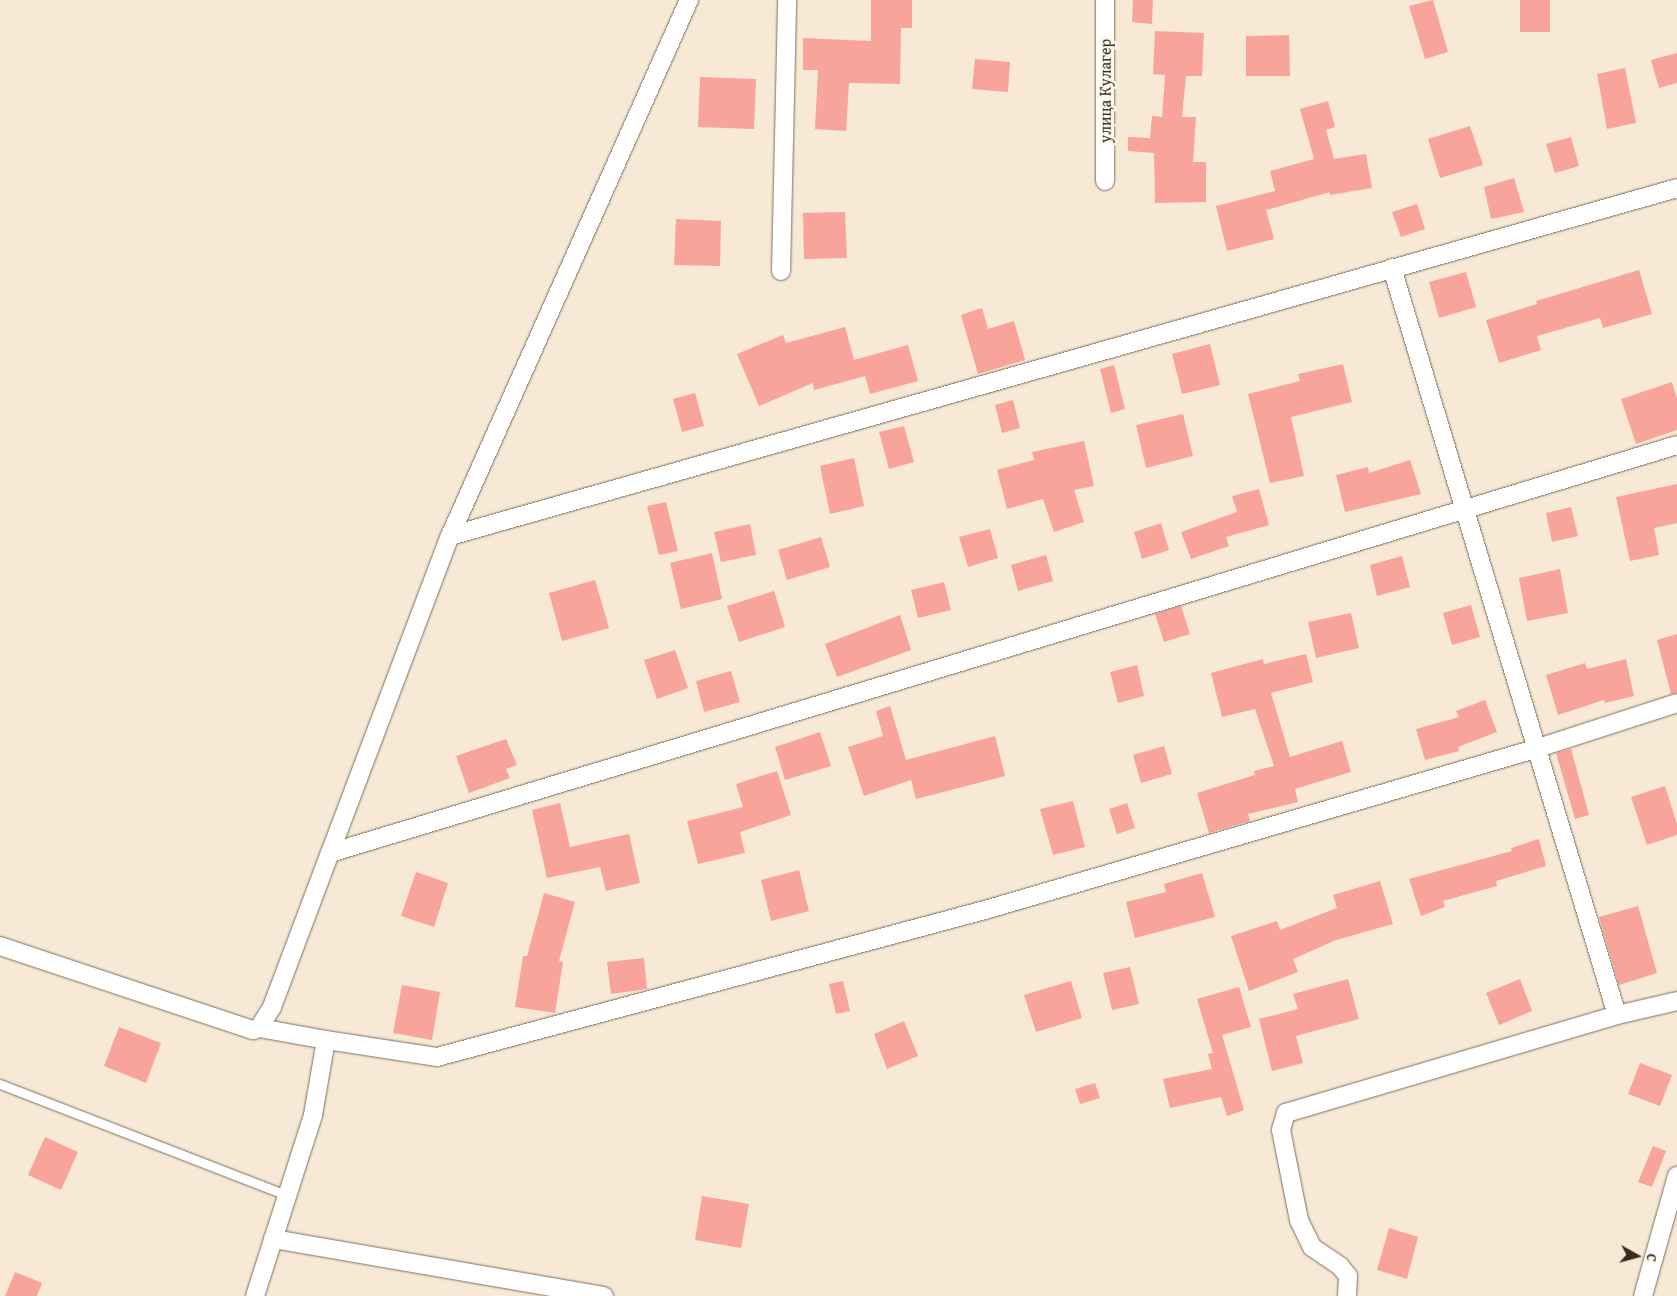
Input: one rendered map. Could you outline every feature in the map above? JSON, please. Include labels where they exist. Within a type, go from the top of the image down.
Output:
[{"type":"street","points":[[259,1028],[272,1007],[450,536],[689,0]]},
{"type":"street","points":[[781,271],[786,0]]},
{"type":"street","name":"улица Кулагер","points":[[1105,0],[1105,181]]},
{"type":"street","points":[[450,536],[1677,188]]},
{"type":"street","points":[[1392,268],[1535,748],[1617,1015]]},
{"type":"street","points":[[330,853],[1677,445]]},
{"type":"street","points":[[0,946],[253,1030],[259,1028],[438,1057],[985,910],[1535,748],[1677,703]]},
{"type":"street","points":[[1347,1296],[1348,1276],[1340,1266],[1312,1247],[1299,1220],[1281,1130],[1286,1113],[1617,1015],[1677,1001]]},
{"type":"street","points":[[256,1296],[286,1195],[313,1115],[326,1040]]},
{"type":"street","points":[[1643,1296],[1677,1176]]},
{"type":"street","points":[[273,1239],[604,1296]]},
{"type":"lane","points":[[0,1084],[286,1195]]},
{"type":"building","points":[[871,0],[912,0],[912,28],[901,28],[900,84],[849,83],[846,131],[815,129],[818,70],[803,70],[803,38],[871,41]]},
{"type":"building","points":[[1133,0],[1153,0],[1152,24],[1132,22]]},
{"type":"building","points":[[1433,0],[1448,52],[1425,59],[1409,6]]},
{"type":"building","points":[[1520,0],[1550,0],[1550,32],[1520,32]]},
{"type":"building","points":[[1155,31],[1204,33],[1202,76],[1186,76],[1182,117],[1196,117],[1193,162],[1206,162],[1206,202],[1155,203],[1154,153],[1128,151],[1128,137],[1150,138],[1152,116],[1162,117],[1165,75],[1153,74]]},
{"type":"building","points":[[1289,35],[1290,76],[1246,76],[1246,36]]},
{"type":"building","points":[[1677,53],[1677,83],[1659,88],[1651,60]]},
{"type":"building","points":[[975,59],[1010,62],[1008,92],[972,89]]},
{"type":"building","points":[[1625,68],[1636,123],[1607,129],[1597,74]]},
{"type":"building","points":[[700,77],[756,79],[754,129],[698,127]]},
{"type":"building","points":[[1328,101],[1335,127],[1326,130],[1334,159],[1366,154],[1372,188],[1330,195],[1330,192],[1266,210],[1274,239],[1227,251],[1216,206],[1275,191],[1270,171],[1314,159],[1300,109]]},
{"type":"building","points":[[1470,126],[1483,165],[1440,178],[1428,139]]},
{"type":"building","points":[[1571,137],[1579,166],[1555,173],[1546,144]]},
{"type":"building","points":[[1514,178],[1524,212],[1491,219],[1484,187]]},
{"type":"building","points":[[1417,204],[1425,229],[1401,237],[1392,212]]},
{"type":"building","points":[[845,212],[847,258],[804,259],[803,213]]},
{"type":"building","points":[[676,219],[721,221],[720,266],[674,265]]},
{"type":"building","points":[[1639,270],[1652,314],[1603,328],[1600,318],[1537,336],[1541,350],[1499,363],[1486,320],[1537,304],[1536,301]]},
{"type":"building","points":[[1466,272],[1476,307],[1439,318],[1429,282]]},
{"type":"building","points":[[982,308],[988,329],[1014,321],[1025,360],[978,374],[961,315]]},
{"type":"building","points":[[845,327],[854,360],[908,345],[918,381],[870,394],[865,376],[814,390],[813,383],[759,406],[737,354],[783,335],[786,343]]},
{"type":"building","points":[[1210,344],[1220,385],[1182,394],[1172,354]]},
{"type":"building","points":[[1343,364],[1352,402],[1291,417],[1304,476],[1270,483],[1248,394],[1300,381],[1298,374]]},
{"type":"building","points":[[1114,365],[1125,409],[1111,413],[1100,369]]},
{"type":"building","points":[[1672,382],[1677,398],[1677,430],[1636,444],[1621,399]]},
{"type":"building","points":[[695,393],[704,426],[682,432],[673,399]]},
{"type":"building","points":[[1013,400],[1020,428],[1002,433],[995,405]]},
{"type":"building","points":[[1183,414],[1193,456],[1146,468],[1136,425]]},
{"type":"building","points":[[904,426],[914,462],[889,469],[879,432]]},
{"type":"building","points":[[1084,441],[1094,486],[1074,490],[1084,522],[1054,532],[1043,499],[1007,509],[997,470],[1034,460],[1032,452]]},
{"type":"building","points":[[854,458],[864,506],[830,514],[820,466]]},
{"type":"building","points":[[1410,460],[1421,494],[1345,512],[1336,475],[1368,467],[1369,473]]},
{"type":"building","points":[[1677,484],[1677,523],[1654,528],[1659,555],[1630,561],[1616,497]]},
{"type":"building","points":[[1259,489],[1269,525],[1226,537],[1229,546],[1191,559],[1181,532],[1237,512],[1232,496]]},
{"type":"building","points":[[666,502],[678,551],[659,555],[647,506]]},
{"type":"building","points":[[1571,507],[1578,536],[1552,542],[1546,513]]},
{"type":"building","points":[[1161,523],[1169,550],[1142,559],[1134,532]]},
{"type":"building","points":[[750,524],[756,555],[721,562],[714,532]]},
{"type":"building","points":[[990,529],[998,558],[968,567],[959,537]]},
{"type":"building","points":[[821,537],[830,567],[787,580],[778,550]]},
{"type":"building","points":[[712,553],[722,599],[681,609],[670,563]]},
{"type":"building","points":[[1046,555],[1053,581],[1018,591],[1011,565]]},
{"type":"building","points":[[1402,556],[1410,587],[1377,596],[1370,565]]},
{"type":"building","points":[[1560,569],[1568,613],[1527,621],[1519,578]]},
{"type":"building","points":[[595,580],[609,628],[562,641],[549,593]]},
{"type":"building","points":[[944,582],[951,610],[918,618],[911,590]]},
{"type":"building","points":[[774,591],[785,627],[739,642],[727,606]]},
{"type":"building","points":[[1471,605],[1480,637],[1452,645],[1443,613]]},
{"type":"building","points":[[1181,606],[1190,634],[1164,642],[1155,614]]},
{"type":"building","points":[[1351,613],[1359,648],[1316,658],[1308,622]]},
{"type":"building","points":[[900,615],[911,650],[837,677],[825,644]]},
{"type":"building","points":[[1677,634],[1677,693],[1671,694],[1657,640]]},
{"type":"building","points":[[675,650],[688,688],[657,699],[644,660]]},
{"type":"building","points":[[1306,654],[1313,682],[1271,693],[1290,757],[1342,741],[1351,772],[1295,789],[1298,802],[1248,814],[1250,821],[1209,833],[1197,793],[1255,775],[1254,771],[1274,766],[1255,709],[1222,717],[1211,673],[1263,659],[1264,664]]},
{"type":"building","points":[[1626,659],[1634,696],[1605,703],[1604,700],[1558,715],[1546,675],[1585,663],[1587,669]]},
{"type":"building","points":[[1137,665],[1144,696],[1118,703],[1110,672]]},
{"type":"building","points":[[731,671],[740,702],[704,712],[696,681]]},
{"type":"building","points":[[1485,700],[1497,732],[1458,747],[1459,751],[1425,760],[1416,729],[1459,717],[1456,711]]},
{"type":"building","points":[[890,706],[906,760],[995,736],[1005,776],[916,799],[911,780],[864,796],[848,747],[883,736],[876,711]]},
{"type":"building","points":[[820,732],[831,766],[785,780],[775,747]]},
{"type":"building","points":[[506,739],[517,765],[506,769],[510,778],[469,793],[456,756]]},
{"type":"building","points":[[1164,746],[1172,774],[1141,783],[1133,755]]},
{"type":"building","points":[[1571,749],[1589,815],[1575,819],[1556,753]]},
{"type":"building","points":[[777,771],[791,815],[740,832],[745,853],[698,864],[687,821],[743,807],[736,784]]},
{"type":"building","points":[[1665,786],[1677,824],[1677,835],[1647,845],[1631,797]]},
{"type":"building","points":[[1073,801],[1085,847],[1053,855],[1040,809]]},
{"type":"building","points":[[560,803],[570,847],[629,834],[640,883],[606,891],[600,867],[547,878],[532,810]]},
{"type":"building","points":[[1127,803],[1135,828],[1117,834],[1109,809]]},
{"type":"building","points":[[1539,839],[1546,866],[1496,881],[1497,886],[1443,901],[1445,907],[1421,916],[1409,879],[1512,851],[1511,848]]},
{"type":"building","points":[[799,870],[809,911],[771,921],[761,880]]},
{"type":"building","points":[[416,872],[448,883],[434,927],[401,916]]},
{"type":"building","points":[[1202,873],[1215,917],[1135,938],[1126,902],[1166,892],[1164,884]]},
{"type":"building","points":[[1380,881],[1393,924],[1336,940],[1293,959],[1298,972],[1249,991],[1231,936],[1277,921],[1280,930],[1337,908],[1333,895]]},
{"type":"building","points":[[544,893],[575,902],[559,961],[563,962],[555,1013],[515,1007],[523,956],[527,956]]},
{"type":"building","points":[[1638,906],[1657,973],[1619,985],[1599,917]]},
{"type":"building","points":[[644,958],[647,989],[611,994],[607,962]]},
{"type":"building","points":[[1130,967],[1139,1004],[1112,1010],[1103,973]]},
{"type":"building","points":[[1348,979],[1359,1019],[1296,1036],[1303,1063],[1272,1071],[1259,1019],[1298,1009],[1293,994]]},
{"type":"building","points":[[1520,979],[1532,1011],[1499,1025],[1486,993]]},
{"type":"building","points":[[843,981],[850,1011],[836,1014],[829,984]]},
{"type":"building","points":[[1071,981],[1082,1018],[1036,1032],[1024,995]]},
{"type":"building","points":[[402,985],[440,992],[432,1040],[393,1033]]},
{"type":"building","points":[[1239,987],[1251,1027],[1222,1035],[1244,1110],[1227,1116],[1221,1097],[1170,1108],[1163,1079],[1212,1069],[1208,1054],[1213,1053],[1197,999]]},
{"type":"building","points":[[904,1021],[918,1056],[887,1069],[874,1034]]},
{"type":"building","points":[[119,1027],[161,1043],[146,1083],[104,1066]]},
{"type":"building","points":[[1640,1063],[1672,1075],[1660,1106],[1628,1094]]},
{"type":"building","points":[[1095,1083],[1100,1098],[1080,1104],[1075,1089]]},
{"type":"building","points":[[45,1137],[78,1152],[61,1190],[28,1175]]},
{"type":"building","points":[[1653,1146],[1666,1151],[1652,1187],[1638,1182]]},
{"type":"building","points":[[702,1196],[749,1204],[741,1248],[695,1240]]},
{"type":"building","points":[[1389,1228],[1418,1237],[1407,1279],[1377,1270]]},
{"type":"building","points":[[15,1272],[42,1283],[37,1296],[5,1296]]}]
